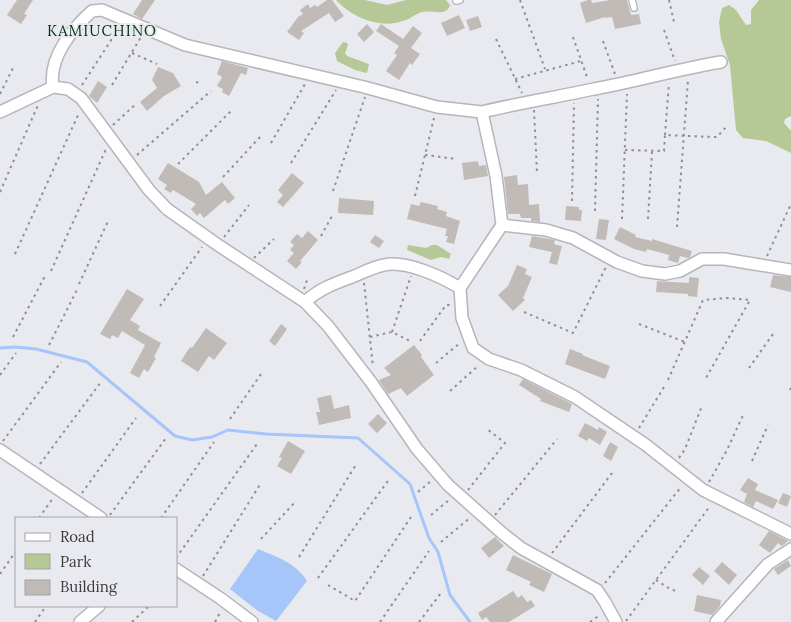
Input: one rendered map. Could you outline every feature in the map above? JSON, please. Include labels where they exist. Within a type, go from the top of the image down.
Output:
[{"type":"street","points":[[53,87],[52,73],[56,58],[77,24],[92,10],[102,10],[185,45],[364,87],[437,107],[482,112],[678,73],[721,62]]},
{"type":"street","points":[[0,112],[53,87],[68,89],[81,98],[149,190],[166,208],[218,245],[303,299],[328,326],[371,382],[417,449],[448,485],[521,548],[597,590],[606,602],[616,622]]},
{"type":"street","points":[[482,112],[496,176],[502,225],[460,288],[462,318],[473,348],[489,359],[521,370],[575,397],[646,445],[703,490],[791,534]]},
{"type":"street","points":[[502,225],[546,230],[573,238],[617,262],[642,271],[665,274],[680,271],[702,259],[724,259],[791,270]]},
{"type":"street","points":[[303,299],[316,291],[385,265],[401,265],[416,269],[460,288]]},
{"type":"street","points":[[1,446],[104,517]]},
{"type":"street","points":[[716,622],[768,564],[791,550]]},
{"type":"street","points":[[178,570],[252,622]]},
{"type":"street","points":[[80,622],[98,607]]},
{"type":"lane","points":[[632,0],[634,8]]},
{"type":"path","points":[[520,0],[545,69]]},
{"type":"path","points":[[669,0],[674,22]]},
{"type":"path","points":[[80,88],[122,22]]},
{"type":"path","points":[[664,30],[678,73],[684,137],[677,227]]},
{"type":"path","points":[[112,85],[144,31]]},
{"type":"path","points":[[572,37],[590,86]]},
{"type":"path","points":[[496,39],[524,98]]},
{"type":"path","points":[[603,41],[617,79]]},
{"type":"path","points":[[132,52],[157,64]]},
{"type":"path","points":[[515,79],[545,69],[581,61]]},
{"type":"path","points":[[0,94],[13,68]]},
{"type":"path","points":[[625,150],[664,151],[665,135],[678,73]]},
{"type":"path","points":[[272,143],[308,80]]},
{"type":"path","points":[[196,82],[200,83]]},
{"type":"path","points":[[291,163],[338,87]]},
{"type":"path","points":[[622,219],[627,87]]},
{"type":"path","points":[[134,158],[211,91]]},
{"type":"path","points":[[334,191],[366,94]]},
{"type":"path","points":[[595,212],[598,94]]},
{"type":"path","points":[[572,201],[574,98]]},
{"type":"path","points":[[0,192],[39,103]]},
{"type":"path","points":[[110,128],[137,103]]},
{"type":"path","points":[[534,106],[537,173]]},
{"type":"path","points":[[178,164],[233,109]]},
{"type":"path","points":[[15,254],[79,113]]},
{"type":"path","points":[[415,196],[435,113]]},
{"type":"path","points":[[665,135],[717,137],[727,126]]},
{"type":"path","points":[[223,178],[260,137]]},
{"type":"path","points":[[51,270],[106,149]]},
{"type":"path","points":[[648,219],[652,151]]},
{"type":"path","points":[[425,155],[457,159]]},
{"type":"path","points":[[765,261],[791,204]]},
{"type":"path","points":[[220,241],[249,205]]},
{"type":"path","points":[[321,236],[332,216]]},
{"type":"path","points":[[79,284],[109,219]]},
{"type":"path","points":[[252,261],[274,239]]},
{"type":"path","points":[[160,306],[204,245]]},
{"type":"path","points":[[524,312],[573,333],[608,264]]},
{"type":"path","points":[[13,337],[46,274]]},
{"type":"path","points":[[392,332],[412,274]]},
{"type":"path","points":[[303,299],[308,277]]},
{"type":"path","points":[[363,278],[374,371]]},
{"type":"path","points":[[48,345],[78,288]]},
{"type":"path","points":[[668,380],[704,300],[726,298],[750,300],[706,378]]},
{"type":"path","points":[[420,341],[446,304],[456,306]]},
{"type":"path","points":[[639,324],[685,342]]},
{"type":"path","points":[[370,337],[392,332],[410,341]]},
{"type":"path","points":[[749,368],[773,334]]},
{"type":"path","points":[[436,363],[463,340]]},
{"type":"path","points":[[0,375],[16,353]]},
{"type":"path","points":[[1,446],[61,362]]},
{"type":"path","points":[[450,391],[483,362]]},
{"type":"path","points":[[230,419],[261,374]]},
{"type":"path","points":[[38,468],[101,382]]},
{"type":"path","points":[[637,431],[664,387]]},
{"type":"path","points":[[678,460],[685,449],[702,406]]},
{"type":"path","points":[[707,484],[727,450],[744,412]]},
{"type":"path","points":[[78,497],[136,418]]},
{"type":"path","points":[[752,461],[768,425]]},
{"type":"path","points":[[465,494],[505,443],[487,429]]},
{"type":"path","points":[[106,517],[166,438]]},
{"type":"path","points":[[493,518],[557,439]]},
{"type":"path","points":[[162,517],[214,442]]},
{"type":"path","points":[[178,555],[257,444]]},
{"type":"path","points":[[299,557],[358,463]]},
{"type":"path","points":[[549,558],[612,473]]},
{"type":"path","points":[[318,578],[390,478]]},
{"type":"path","points":[[418,492],[434,478]]},
{"type":"path","points":[[201,580],[262,483]]},
{"type":"path","points":[[604,585],[681,487]]},
{"type":"path","points":[[40,517],[55,494]]},
{"type":"path","points":[[431,515],[452,496]]},
{"type":"path","points":[[260,539],[296,501]]},
{"type":"path","points":[[626,622],[710,506]]},
{"type":"path","points":[[441,542],[472,516]]},
{"type":"path","points":[[328,585],[355,601],[411,517]]},
{"type":"path","points":[[380,622],[428,551]]},
{"type":"path","points":[[0,574],[15,552]]},
{"type":"path","points":[[656,580],[676,591]]},
{"type":"path","points":[[420,622],[441,594]]},
{"type":"path","points":[[35,622],[45,607]]},
{"type":"path","points":[[132,622],[148,607]]},
{"type":"path","points":[[215,622],[223,610]]},
{"type":"path","points":[[590,622],[604,612]]},
{"type":"green space","points":[[336,0],[365,0],[387,5],[406,0],[446,0],[450,5],[443,12],[418,13],[406,20],[387,24],[359,17]]},
{"type":"green space","points":[[759,0],[791,0],[791,116],[785,119],[784,123],[791,131],[791,153],[766,141],[743,138],[736,130],[730,65],[721,39],[719,22],[722,8],[729,5],[736,10],[746,25],[751,24],[751,10]]},
{"type":"green space","points":[[343,42],[348,45],[345,53],[347,56],[369,64],[367,73],[355,70],[337,61],[335,53]]},
{"type":"green space","points":[[408,245],[426,248],[437,245],[451,254],[449,259],[441,257],[431,260],[407,250]]},
{"type":"water","points":[[258,549],[292,565],[307,581],[276,621],[258,611],[230,589]]},
{"type":"building","points":[[17,0],[33,0],[24,14],[27,15],[21,24],[7,15]]},
{"type":"building","points":[[142,0],[155,0],[142,19],[133,14]]},
{"type":"building","points":[[327,0],[332,0],[344,16],[335,22],[329,13],[301,31],[304,33],[299,40],[287,32],[298,17],[303,14],[300,10],[308,4],[310,8],[315,5],[317,7]]},
{"type":"building","points":[[591,0],[592,3],[627,0],[631,15],[639,14],[641,24],[615,29],[612,17],[605,17],[586,23],[580,3]]},
{"type":"building","points":[[459,15],[465,28],[447,36],[441,23]]},
{"type":"building","points":[[478,16],[482,27],[470,31],[466,20]]},
{"type":"building","points":[[367,24],[374,32],[364,42],[357,34]]},
{"type":"building","points":[[381,24],[403,39],[413,26],[422,33],[411,48],[420,54],[412,65],[410,63],[399,80],[386,71],[397,55],[394,53],[399,46],[376,31]]},
{"type":"building","points":[[222,61],[248,68],[246,75],[241,73],[229,96],[222,92],[223,89],[217,86],[222,77],[217,74]]},
{"type":"building","points":[[158,67],[173,73],[181,86],[164,96],[147,111],[140,102],[157,88],[152,80]]},
{"type":"building","points":[[98,81],[107,87],[97,103],[89,96]]},
{"type":"building","points":[[478,161],[479,166],[486,165],[488,176],[464,180],[462,163]]},
{"type":"building","points":[[168,163],[199,182],[206,195],[222,182],[235,198],[228,204],[225,200],[204,218],[200,213],[197,216],[191,209],[196,204],[173,190],[171,193],[164,189],[167,185],[158,179]]},
{"type":"building","points":[[292,173],[304,183],[283,207],[277,202],[283,195],[278,190]]},
{"type":"building","points":[[517,175],[518,185],[528,184],[529,205],[539,204],[540,222],[531,221],[531,218],[521,218],[520,214],[508,214],[504,177]]},
{"type":"building","points":[[339,198],[374,201],[373,215],[338,213]]},
{"type":"building","points":[[421,202],[438,206],[437,209],[447,212],[446,216],[460,221],[454,244],[446,242],[448,236],[445,236],[447,229],[407,219],[411,204],[419,206]]},
{"type":"building","points":[[566,206],[579,207],[579,210],[582,210],[581,221],[565,220]]},
{"type":"building","points":[[599,219],[609,220],[606,240],[596,239]]},
{"type":"building","points":[[620,227],[636,235],[635,237],[652,241],[652,239],[692,251],[690,257],[680,256],[678,263],[668,260],[669,255],[647,249],[646,252],[634,249],[614,239]]},
{"type":"building","points":[[308,231],[318,240],[300,261],[302,262],[296,269],[287,261],[294,253],[290,250],[294,245],[290,242],[297,234],[302,238]]},
{"type":"building","points":[[375,235],[384,241],[379,248],[370,242]]},
{"type":"building","points":[[532,236],[555,240],[554,244],[562,246],[557,265],[549,263],[552,252],[529,247]]},
{"type":"building","points":[[517,265],[527,269],[525,274],[532,277],[523,298],[525,300],[513,311],[498,295],[508,286]]},
{"type":"building","points":[[773,275],[791,277],[791,292],[770,287]]},
{"type":"building","points":[[689,277],[699,278],[697,297],[688,296],[688,294],[656,292],[657,281],[689,283]]},
{"type":"building","points":[[127,289],[144,299],[130,320],[140,326],[138,330],[161,343],[154,357],[156,358],[148,372],[144,369],[139,378],[130,373],[145,345],[122,331],[118,338],[112,335],[110,339],[100,334]]},
{"type":"building","points":[[281,324],[287,329],[275,346],[269,341]]},
{"type":"building","points":[[206,328],[227,343],[214,360],[209,356],[198,372],[181,361]]},
{"type":"building","points":[[414,345],[434,375],[407,396],[401,388],[388,394],[379,380],[391,375],[384,368]]},
{"type":"building","points":[[570,349],[610,366],[605,379],[565,364]]},
{"type":"building","points":[[523,379],[572,404],[569,412],[540,401],[541,399],[519,385]]},
{"type":"building","points":[[331,395],[334,409],[349,405],[351,418],[319,425],[316,412],[320,412],[317,398]]},
{"type":"building","points":[[378,414],[387,423],[377,433],[368,424]]},
{"type":"building","points":[[585,423],[598,430],[599,427],[607,432],[600,445],[589,438],[587,441],[578,436]]},
{"type":"building","points":[[288,441],[305,451],[291,474],[277,466],[282,458],[279,457]]},
{"type":"building","points":[[610,442],[618,447],[611,461],[603,456]]},
{"type":"building","points":[[748,478],[758,484],[755,490],[778,500],[773,509],[756,501],[753,507],[744,502],[747,494],[740,490]]},
{"type":"building","points":[[783,493],[791,496],[787,507],[778,503]]},
{"type":"building","points":[[769,531],[788,541],[782,546],[778,543],[770,553],[759,545]]},
{"type":"building","points":[[495,537],[504,546],[489,558],[481,548]]},
{"type":"building","points":[[513,555],[552,574],[544,592],[529,585],[531,582],[506,570]]},
{"type":"building","points":[[788,560],[791,566],[778,575],[774,569]]},
{"type":"building","points":[[722,562],[737,575],[729,585],[714,571]]},
{"type":"building","points":[[699,567],[710,576],[703,585],[692,575]]},
{"type":"building","points":[[513,591],[518,598],[522,595],[527,602],[531,600],[535,606],[509,622],[490,622],[486,617],[482,620],[478,613]]},
{"type":"building","points":[[697,595],[721,600],[720,606],[712,615],[694,611]]},
{"type":"waterway","points":[[0,348],[36,349],[87,362],[175,436],[192,440],[212,437],[228,430],[266,434],[358,438],[410,484],[429,538],[438,552],[450,595],[470,622]]},
{"type":"district","name":"KAMIUCHINO","points":[[102,30]]}]
